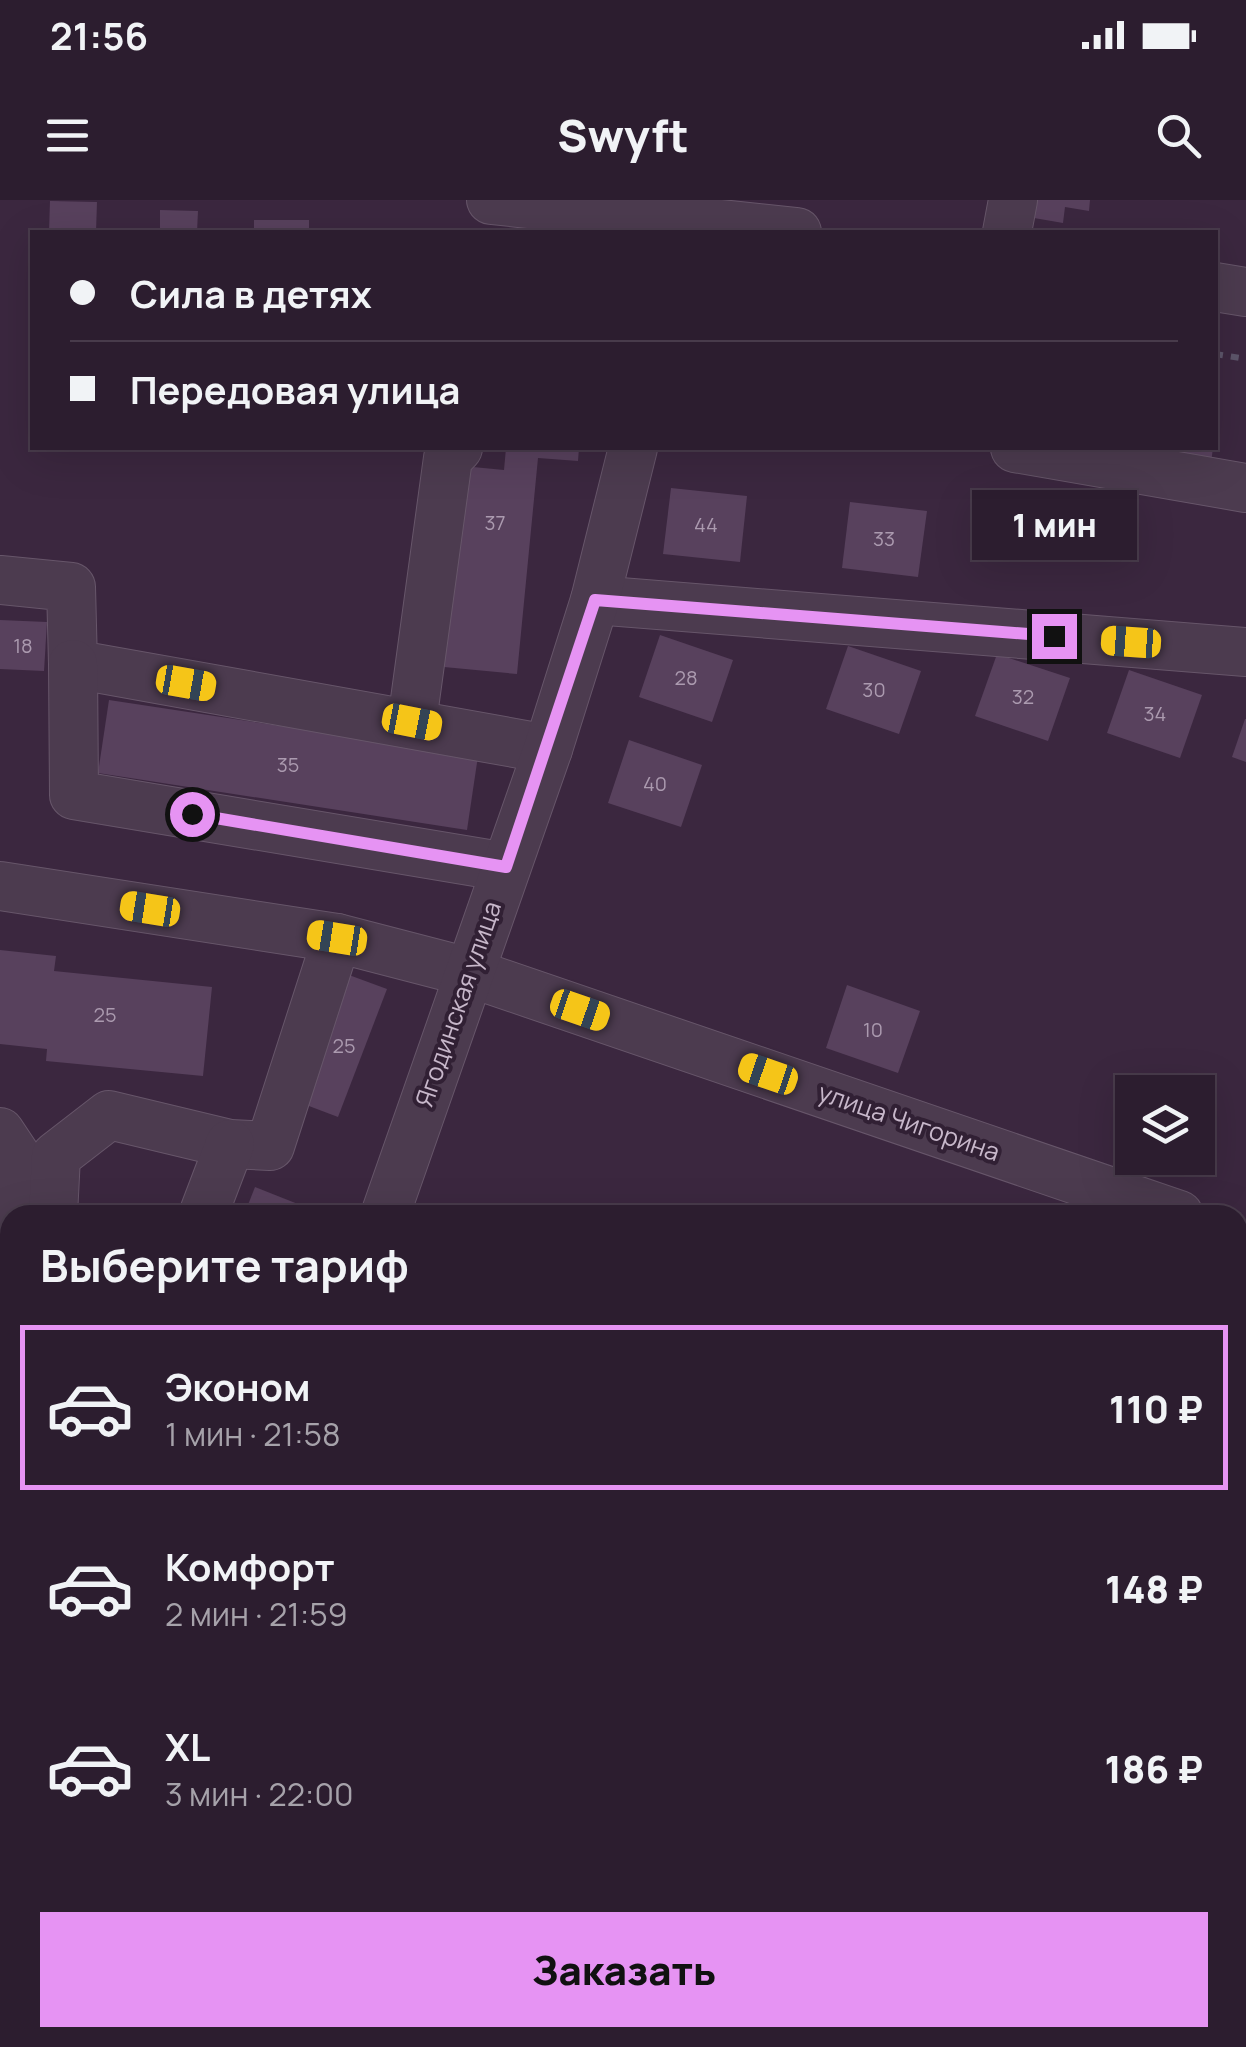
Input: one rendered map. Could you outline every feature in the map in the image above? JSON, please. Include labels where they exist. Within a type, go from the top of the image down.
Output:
[{"type":"street","points":[[1007,230],[1013,200]]},
{"type":"street","points":[[502,212],[573,204],[674,226],[756,230]]},
{"type":"street","points":[[1218,287],[1246,292]]},
{"type":"street","points":[[412,722],[448,458],[456,450]]},
{"type":"street","name":"Ягодинская улица","points":[[387,1205],[548,748],[595,600],[632,450]]},
{"type":"street","points":[[1027,450],[1246,488]]},
{"type":"street","points":[[0,580],[71,586],[74,795],[506,867]]},
{"type":"street","points":[[595,600],[1246,652]]},
{"type":"street","points":[[73,664],[548,748]]},
{"type":"street","name":"улица Чигорина","points":[[0,886],[337,938],[468,972],[1150,1205]]},
{"type":"street","points":[[54,1205],[56,1156],[109,1115],[230,1144],[270,1146],[337,938]]},
{"type":"street","points":[[0,1132],[18,1159],[15,1205]]},
{"type":"street","points":[[207,1205],[230,1144]]},
{"type":"path","points":[[1218,354],[1246,358]]},
{"type":"building","points":[[1037,200],[1090,200],[1089,211],[1065,207],[1063,223],[1034,218]]},
{"type":"building","points":[[50,201],[97,202],[96,230],[49,230]]},
{"type":"building","points":[[160,210],[198,211],[197,230],[160,230]]},
{"type":"building","points":[[254,220],[309,220],[309,230],[254,230]]},
{"type":"building","points":[[506,450],[579,450],[578,461],[538,458],[517,674],[444,667],[463,466],[504,470]]},
{"type":"building","points":[[1132,450],[1213,450],[1211,463]]},
{"type":"building","points":[[671,488],[747,496],[740,562],[663,554]]},
{"type":"building","points":[[850,502],[927,511],[918,577],[842,568]]},
{"type":"building","points":[[0,620],[47,622],[44,671],[0,669]]},
{"type":"building","points":[[660,635],[733,660],[712,722],[639,697]]},
{"type":"building","points":[[848,646],[921,671],[899,734],[826,709]]},
{"type":"building","points":[[997,654],[1070,678],[1048,741],[975,716]]},
{"type":"building","points":[[1129,670],[1202,695],[1180,758],[1107,733]]},
{"type":"building","points":[[109,700],[478,756],[467,830],[98,773]]},
{"type":"building","points":[[1246,719],[1246,762],[1232,757]]},
{"type":"building","points":[[629,740],[702,765],[681,827],[608,803]]},
{"type":"building","points":[[0,950],[56,956],[54,971],[212,987],[203,1076],[46,1061],[47,1049],[0,1044]]},
{"type":"building","points":[[349,975],[387,989],[338,1117],[301,1103]]},
{"type":"building","points":[[847,985],[920,1011],[898,1073],[826,1048]]},
{"type":"building","points":[[255,1187],[300,1205],[248,1205]]},
{"type":"route","points":[[192,814],[506,867],[595,600],[1054,636]]}]
